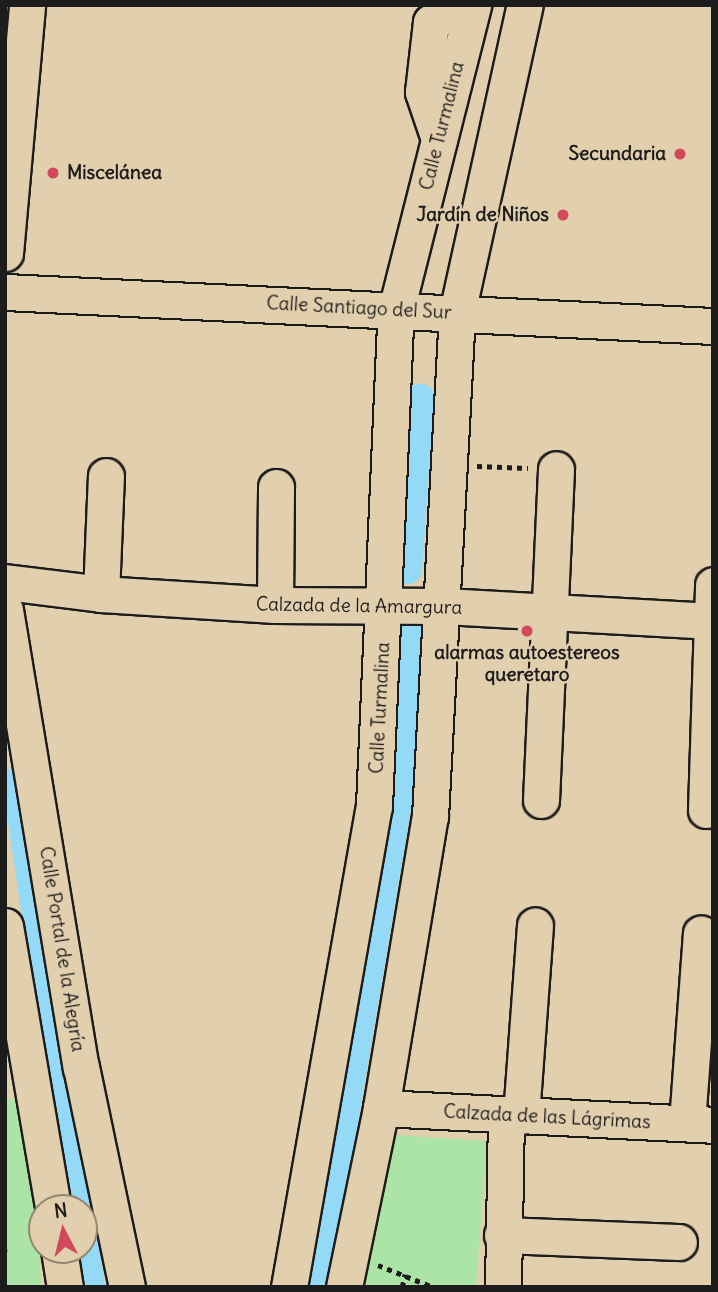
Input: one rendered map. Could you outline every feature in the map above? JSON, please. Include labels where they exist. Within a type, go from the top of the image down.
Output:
[{"type":"street","points":[[5,253],[27,5]]},
{"type":"street","points":[[439,138],[423,92],[431,22],[467,5]]},
{"type":"street","name":"Calle Turmalina","points":[[289,1287],[374,806],[386,607],[396,310],[472,5]]},
{"type":"street","points":[[347,1271],[381,1108],[430,816],[444,606],[448,464],[457,313],[525,5]]},
{"type":"street","name":"Calle Santiago del Sur","points":[[5,292],[713,326]]},
{"type":"street","points":[[541,800],[551,614],[555,470]]},
{"type":"street","points":[[101,594],[106,476]]},
{"type":"street","points":[[275,605],[276,487]]},
{"type":"street","name":"Calzada de la Amargura","points":[[5,582],[101,594],[275,605],[444,606],[712,621]]},
{"type":"street","points":[[706,810],[713,585]]},
{"type":"street","name":"Calle Portal de la Alegría","points":[[5,610],[81,1067],[127,1287]]},
{"type":"street","points":[[5,926],[21,1092],[49,1194]]},
{"type":"street","points":[[503,1287],[502,1235],[535,926]]},
{"type":"street","points":[[700,1124],[701,934]]},
{"type":"street","name":"Calzada de las Lágrimas","points":[[381,1108],[700,1124]]},
{"type":"street","points":[[502,1235],[679,1242]]},
{"type":"street","points":[[61,1264],[65,1287]]},
{"type":"path","points":[[448,464],[555,470]]},
{"type":"path","points":[[347,1271],[405,1274],[433,1287]]},
{"type":"path","points":[[402,1287],[405,1274]]},
{"type":"green space","points":[[5,1099],[33,1100],[37,1194],[28,1194],[28,1264],[40,1264],[41,1287],[5,1287]]},
{"type":"green space","points":[[381,1134],[487,1141],[476,1287],[356,1287]]},
{"type":"waterway","points":[[408,570],[420,397]]},
{"type":"waterway","points":[[316,1287],[398,803],[408,630]]},
{"type":"waterway","points":[[16,781],[77,1194]]},
{"type":"waterway","points":[[88,1264],[91,1287]]},
{"type":"place","name":"Secundaria","points":[[680,154]]},
{"type":"place","name":"Miscelánea","points":[[53,173]]},
{"type":"place","name":"Jardín de Niños","points":[[563,215]]},
{"type":"place","name":"alarmas autoestereos queretaro","points":[[527,631]]}]
